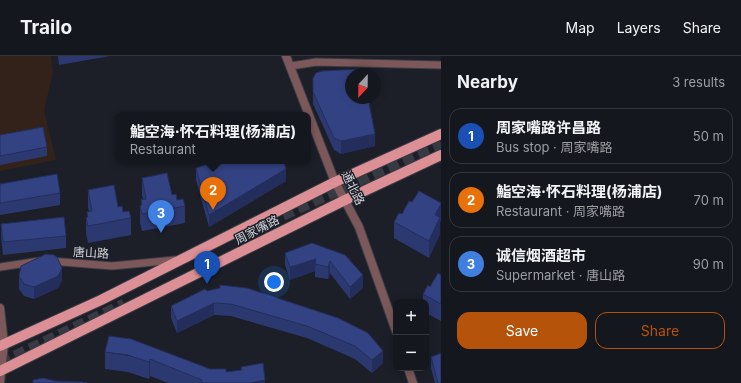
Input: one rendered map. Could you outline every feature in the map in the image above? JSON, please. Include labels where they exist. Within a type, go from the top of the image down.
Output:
[{"type":"main road","name":"周家嘴路","points":[[2,345],[101,300],[335,182],[441,134]]},
{"type":"main road","name":"周家嘴路","points":[[1,371],[345,200],[441,156]]},
{"type":"street","name":"通北路","points":[[286,56],[308,112]]},
{"type":"street","points":[[290,66],[316,62],[441,65]]},
{"type":"street","name":"通北路","points":[[311,120],[335,182],[359,227],[393,323]]},
{"type":"street","name":"唐山路","points":[[0,267],[39,260],[112,266],[182,260]]},
{"type":"street","points":[[0,308],[2,345],[0,383]]},
{"type":"street","points":[[409,371],[413,383]]},
{"type":"shaded area","points":[[0,56],[51,56],[53,73],[44,110],[56,160],[0,171]]},
{"type":"building","points":[[345,70],[345,104],[369,104],[375,134],[341,141],[334,138],[313,92],[313,78],[316,73],[322,71]]},
{"type":"building","points":[[43,127],[47,147],[0,156],[0,135]]},
{"type":"building","points":[[209,164],[285,164],[286,169],[209,215],[196,168]]},
{"type":"building","points":[[167,173],[172,195],[176,194],[177,200],[183,199],[185,206],[142,214],[140,206],[142,205],[141,200],[146,199],[142,178]]},
{"type":"building","points":[[57,174],[60,193],[0,203],[0,184]]},
{"type":"building","points":[[114,185],[118,207],[122,206],[123,212],[129,211],[131,218],[88,226],[86,218],[88,217],[87,212],[92,211],[88,190]]},
{"type":"building","points":[[419,191],[441,203],[435,215],[440,217],[429,241],[394,222],[399,213],[402,214],[409,201],[412,202]]},
{"type":"building","points":[[64,217],[66,236],[3,242],[1,224]]},
{"type":"building","points":[[312,243],[345,255],[363,275],[350,287],[330,261],[328,267],[315,264],[316,259],[290,267],[285,253]]},
{"type":"building","points":[[46,254],[57,257],[62,268],[58,276],[34,287],[24,284],[19,276],[21,266]]},
{"type":"building","points":[[438,273],[441,275],[441,304],[423,294],[428,285],[430,287]]},
{"type":"building","points":[[220,285],[247,288],[338,318],[368,333],[383,351],[372,360],[355,346],[307,326],[231,304],[214,303],[177,321],[171,306],[205,289],[207,291],[220,288]]},
{"type":"building","points":[[109,336],[131,339],[210,369],[226,369],[226,372],[242,370],[241,367],[263,363],[265,380],[250,383],[202,383],[202,380],[150,359],[149,362],[128,355],[105,352]]},
{"type":"building","points":[[441,353],[441,383],[438,383],[431,357]]},
{"type":"building","points":[[43,378],[55,381],[87,383],[33,383],[33,380]]},
{"type":"tunnel","points":[[238,236],[441,143]]},
{"type":"tunnel","points":[[0,363],[124,304]]},
{"type":"place","name":"鮨空海·怀石料理(杨浦店)","points":[[213,210]]},
{"type":"place","name":"诚信烟酒超市","points":[[161,233]]},
{"type":"place","name":"周家嘴路许昌路","points":[[207,284]]}]
